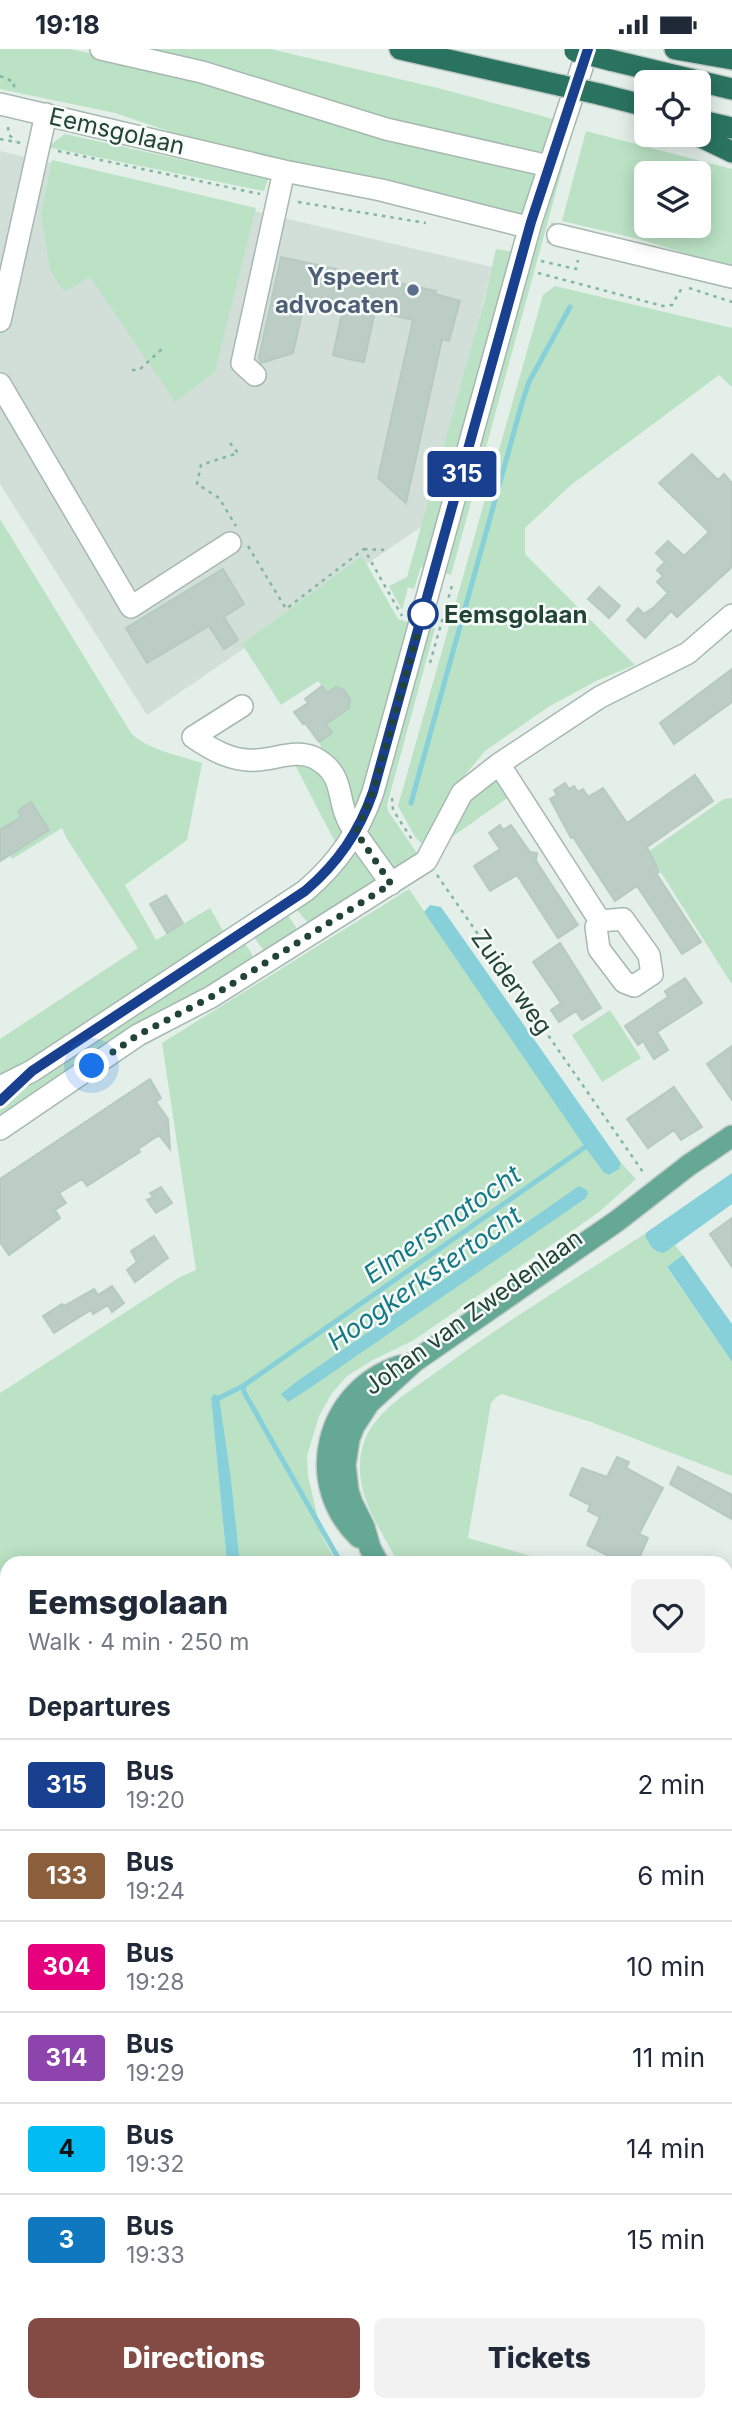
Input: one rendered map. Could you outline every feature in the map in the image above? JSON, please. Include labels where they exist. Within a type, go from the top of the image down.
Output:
[{"type":"highway","points":[[400,49],[599,94],[634,104]]},
{"type":"highway","points":[[675,49],[732,59]]},
{"type":"highway","points":[[576,50],[732,89]]},
{"type":"highway","points":[[711,123],[732,128]]},
{"type":"highway","points":[[711,142],[732,152]]},
{"type":"main road","name":"Johan van Zwedenlaan","points":[[374,1555],[348,1491],[345,1465],[354,1426],[369,1403],[415,1361],[617,1221],[732,1136]]},
{"type":"street","points":[[101,49],[202,72],[387,129],[549,166]]},
{"type":"street","points":[[0,1087],[32,1071],[305,891],[332,866],[356,832],[373,792],[431,624],[531,222],[549,166],[576,50]]},
{"type":"street","name":"Eemsgolaan","points":[[0,104],[284,171],[381,190],[519,225]]},
{"type":"street","points":[[0,321],[46,114]]},
{"type":"street","points":[[255,375],[242,363],[284,171]]},
{"type":"street","points":[[558,235],[732,277]]},
{"type":"street","points":[[0,384],[131,607],[238,539]]},
{"type":"street","points":[[0,1129],[138,1035],[211,997],[426,861],[462,793],[499,764],[600,697],[688,653],[732,615]]},
{"type":"street","points":[[242,706],[193,737],[216,753],[254,761],[300,754],[313,757],[334,777],[342,795],[346,815],[391,884]]},
{"type":"street","points":[[499,764],[600,921]]},
{"type":"street","points":[[0,1101],[32,1071]]},
{"type":"path","name":"Eemsgolaan","points":[[0,139],[19,143]]},
{"type":"path","points":[[541,261],[576,269],[579,257]]},
{"type":"path","points":[[538,272],[663,306],[672,305],[683,286],[732,302]]},
{"type":"path","points":[[132,370],[139,370],[162,349]]},
{"type":"path","points":[[230,443],[238,453],[201,465],[197,484],[219,498],[238,539],[286,609],[364,549],[384,550]]},
{"type":"path","points":[[364,549],[400,615],[431,624]]},
{"type":"path","points":[[429,667],[431,624],[455,575]]},
{"type":"path","name":"Zuiderweg","points":[[393,795],[392,806],[426,861],[656,1191]]},
{"type":"shaded area","points":[[0,151],[492,267],[428,522],[147,715],[0,484]]},
{"type":"green space","points":[[0,49],[69,49],[135,62],[537,171],[527,206],[524,206],[521,213],[393,181],[384,184],[189,138],[115,113],[0,89]]},
{"type":"green space","points":[[129,49],[270,49],[438,88],[553,119],[552,122],[557,123],[544,149],[526,156]]},
{"type":"green space","points":[[586,131],[634,143],[634,147],[647,147],[701,161],[634,161],[634,238],[562,221]]},
{"type":"green space","points":[[65,134],[268,179],[264,191],[47,147]]},
{"type":"green space","points":[[564,147],[568,148],[451,575],[444,573],[542,215]]},
{"type":"green space","points":[[52,160],[256,208],[215,372],[175,402],[90,277],[64,292],[50,270],[41,214]]},
{"type":"green space","points":[[711,164],[732,169],[732,268],[635,238],[711,238]]},
{"type":"green space","points":[[496,249],[514,252],[427,568],[421,567],[414,589],[408,587],[402,610],[389,586],[407,577],[485,298]]},
{"type":"green space","points":[[555,286],[732,328],[732,387],[719,375],[571,485],[525,528],[525,554],[635,665],[598,680],[548,707],[485,751],[465,775],[426,843],[421,843],[398,806],[543,295]]},
{"type":"green space","points":[[0,519],[131,733],[155,748],[202,763],[187,840],[125,885],[156,940],[210,908],[225,934],[0,1081],[0,1039],[138,948],[62,828],[12,859],[0,841]]},
{"type":"green space","points":[[362,556],[398,619],[411,623],[378,752],[352,819],[319,742],[326,724],[350,699],[341,689],[338,691],[335,687],[327,693],[318,681],[281,705],[242,644]]},
{"type":"green space","points":[[428,627],[435,628],[387,805],[388,811],[417,853],[416,857],[392,870],[365,839],[381,801]]},
{"type":"green space","points":[[293,761],[320,768],[346,828],[336,844]]},
{"type":"green space","points":[[493,778],[510,796],[449,839],[465,803]]},
{"type":"green space","points":[[732,798],[731,983],[648,852],[724,799]]},
{"type":"green space","points":[[359,847],[377,872],[376,882],[310,925],[296,909],[325,887]]},
{"type":"green space","points":[[409,889],[604,1173],[609,1175],[619,1169],[621,1163],[636,1179],[599,1212],[414,1340],[347,1376],[332,1393],[319,1416],[307,1456],[308,1476],[322,1536],[333,1556],[239,1556],[219,1396],[211,1398],[226,1556],[0,1556],[0,1393],[180,1277],[196,1270],[162,1043]]},
{"type":"green space","points":[[287,914],[296,927],[296,935],[264,951],[253,936]]},
{"type":"green space","points":[[244,942],[253,960],[0,1115],[0,1106],[44,1072]]},
{"type":"green space","points":[[610,1010],[641,1058],[602,1082],[572,1035]]},
{"type":"green space","points":[[646,1233],[648,1242],[657,1251],[665,1251],[675,1245],[683,1255],[667,1268],[732,1362],[732,1476],[591,1422],[502,1394],[491,1403],[468,1538],[531,1556],[394,1556],[367,1503],[360,1478],[362,1447],[372,1425],[397,1400],[515,1318]]},
{"type":"water","points":[[430,905],[441,907],[621,1163],[619,1169],[609,1175],[604,1173],[585,1147],[424,912]]},
{"type":"water","points":[[732,1173],[732,1204],[664,1253],[652,1247],[645,1236],[647,1232]]},
{"type":"water","points":[[579,1186],[587,1190],[586,1198],[304,1392],[288,1402],[281,1394],[296,1382]]},
{"type":"water","points":[[683,1255],[732,1324],[732,1362],[667,1267]]},
{"type":"water","points":[[214,1394],[219,1396],[239,1556],[226,1556],[211,1398]]},
{"type":"building","points":[[281,257],[436,291],[435,294],[460,301],[449,341],[442,339],[406,503],[378,478],[413,320],[375,311],[364,362],[348,359],[333,355],[344,304],[306,296],[293,353],[261,363],[259,358]]},
{"type":"building","points":[[692,454],[718,480],[724,474],[732,483],[732,567],[677,617],[671,611],[645,638],[627,620],[638,608],[644,614],[668,593],[657,582],[663,576],[657,570],[665,562],[656,553],[668,541],[684,556],[709,532],[659,483]]},
{"type":"building","points":[[223,569],[244,604],[224,617],[238,640],[224,649],[209,626],[147,663],[126,628]]},
{"type":"building","points":[[599,587],[620,606],[609,618],[588,599]]},
{"type":"building","points":[[732,669],[732,702],[674,744],[660,723]]},
{"type":"building","points":[[322,686],[327,693],[336,687],[344,690],[350,699],[349,708],[326,724],[332,733],[319,742],[294,712],[308,703],[305,699]]},
{"type":"building","points":[[695,775],[713,801],[647,847],[659,872],[656,873],[701,942],[682,954],[637,886],[615,901],[573,837],[571,838],[550,799],[557,795],[554,790],[565,783],[569,789],[574,786],[578,792],[583,789],[588,797],[603,788],[627,823]]},
{"type":"building","points":[[31,802],[49,830],[0,861],[0,830],[21,817],[18,811]]},
{"type":"building","points":[[500,825],[503,830],[511,825],[530,852],[537,853],[536,861],[578,925],[558,938],[517,875],[490,891],[474,866],[500,849],[489,833]]},
{"type":"building","points":[[166,895],[183,923],[167,933],[150,904]]},
{"type":"building","points":[[560,943],[601,1008],[582,1020],[576,1011],[559,1022],[551,1010],[561,1003],[533,962]]},
{"type":"building","points":[[685,978],[702,1003],[657,1032],[668,1050],[654,1059],[643,1041],[638,1045],[625,1026],[668,997],[665,991]]},
{"type":"building","points":[[732,1046],[732,1100],[707,1064]]},
{"type":"building","points":[[150,1079],[161,1098],[156,1102],[168,1119],[170,1149],[159,1135],[138,1149],[140,1152],[87,1186],[82,1179],[59,1193],[66,1203],[55,1210],[60,1218],[9,1255],[0,1242],[0,1179]]},
{"type":"building","points":[[674,1087],[702,1127],[681,1140],[674,1130],[648,1148],[627,1119]]},
{"type":"building","points":[[161,1187],[172,1203],[156,1213],[147,1200],[153,1197],[150,1193]]},
{"type":"building","points":[[732,1218],[732,1267],[710,1234]]},
{"type":"building","points":[[154,1236],[168,1258],[135,1282],[127,1270],[137,1262],[131,1251]]},
{"type":"building","points":[[112,1286],[124,1303],[112,1312],[108,1305],[93,1314],[91,1310],[54,1333],[43,1316],[94,1289],[98,1295]]},
{"type":"building","points":[[617,1457],[629,1462],[626,1468],[663,1488],[639,1534],[648,1538],[640,1556],[608,1556],[587,1545],[600,1517],[588,1511],[590,1505],[570,1495],[582,1468],[607,1477]]},
{"type":"building","points":[[678,1467],[732,1495],[732,1519],[670,1484]]},
{"type":"waterway","name":"Elmersmatocht","points":[[411,803],[522,403],[529,382],[570,307]]},
{"type":"waterway","name":"Elmersmatocht","points":[[337,1556],[243,1386],[588,1145]]},
{"type":"waterway","points":[[215,1400],[243,1386]]},
{"type":"tunnel","points":[[519,225],[558,235]]},
{"type":"bus line","name":"315","points":[[0,1101],[32,1071],[288,904],[332,866],[356,832],[373,792],[531,222],[588,49]]},
{"type":"place","name":"Yspeert advocaten","points":[[413,290]]},
{"type":"place","name":"Eemsgolaan","points":[[423,614]]},
{"type":"route","points":[[92,1066],[138,1035],[211,997],[391,884],[356,832],[373,792],[423,614]]},
{"type":"water label","name":"Hoogkerkstertocht","points":[[424,1278]]}]
